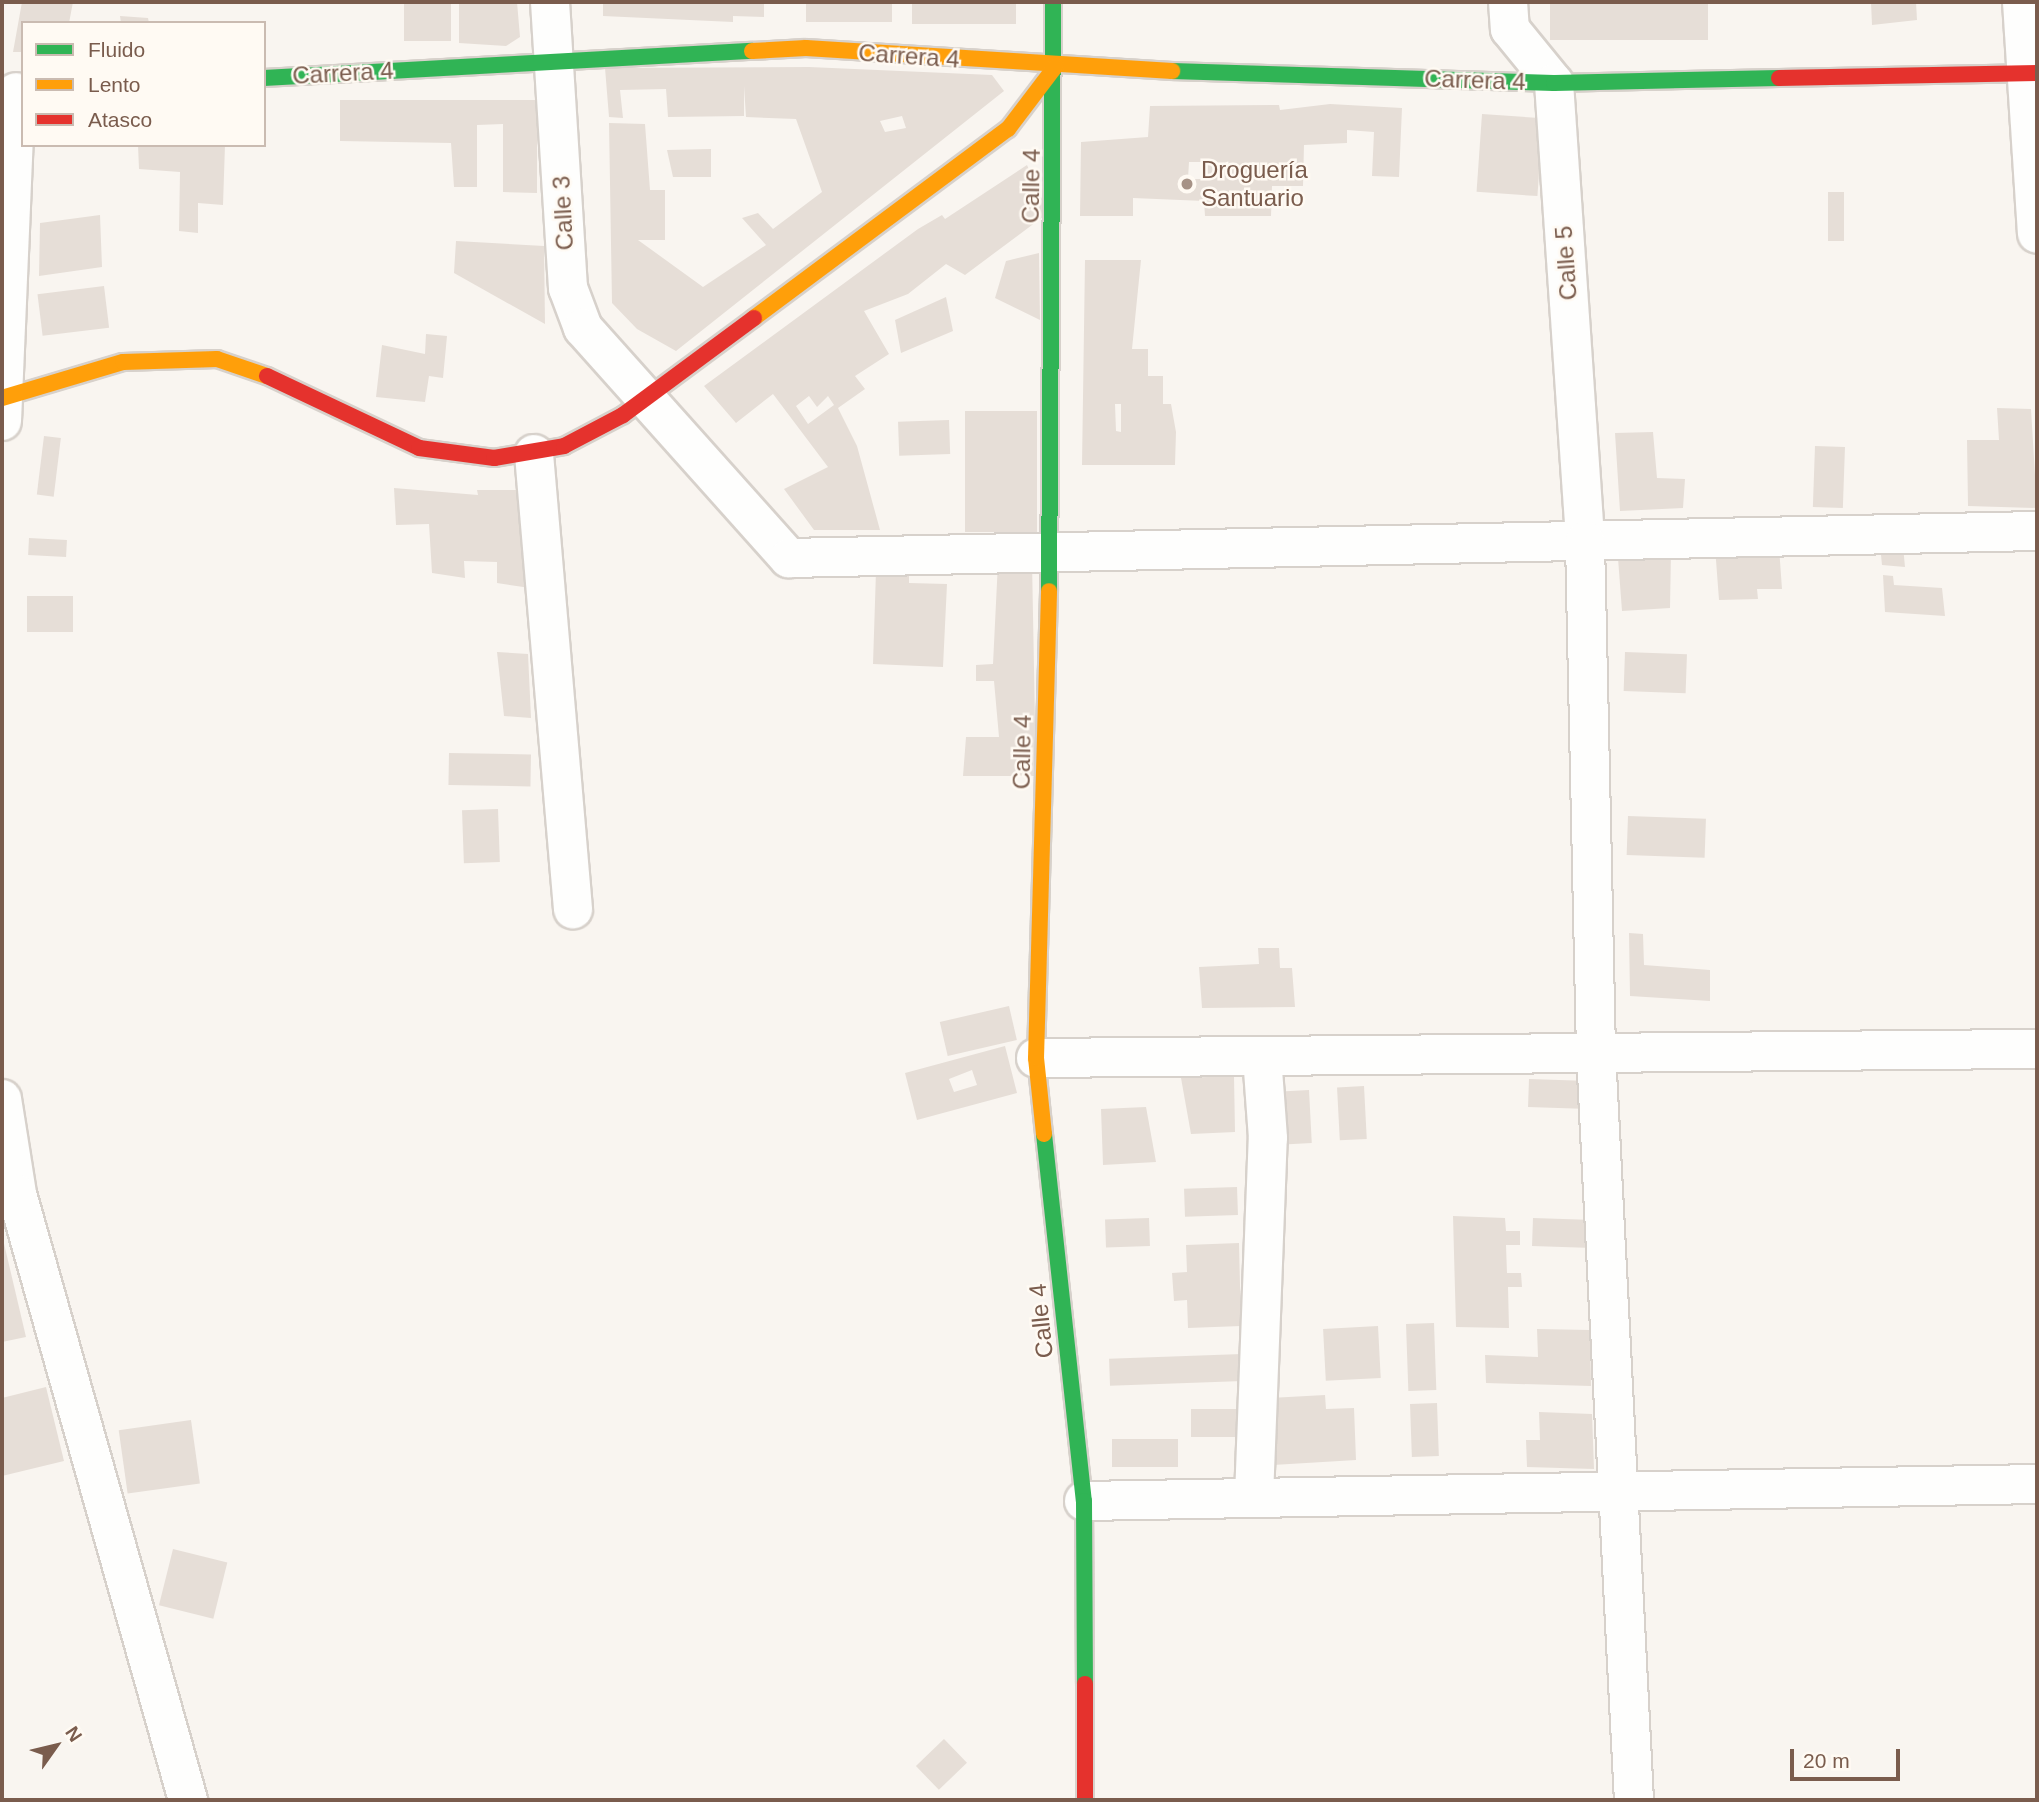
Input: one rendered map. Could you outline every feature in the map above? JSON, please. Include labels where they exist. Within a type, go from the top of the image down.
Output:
[{"type":"street","name":"Calle 3","points":[[550,2],[568,288],[583,328],[789,558],[2037,531]]},
{"type":"street","name":"Calle 4","points":[[1053,2],[1055,66],[1050,553],[1037,1058],[1084,1501],[1086,1800]]},
{"type":"street","points":[[1508,2],[1510,29],[1554,83]]},
{"type":"street","points":[[2022,2],[2033,74],[2037,234]]},
{"type":"street","name":"Carrera 4","points":[[266,78],[806,48],[1055,66],[1554,83],[2033,74]]},
{"type":"street","points":[[13,92],[3,406],[123,362],[217,359],[244,365],[419,447],[464,457],[534,454],[596,432],[1008,129],[1055,66]]},
{"type":"street","name":"Calle 5","points":[[1554,83],[1585,541],[1596,1053],[1614,1490],[1634,1800]]},
{"type":"street","points":[[534,454],[573,909]]},
{"type":"street","points":[[1037,1058],[2037,1049]]},
{"type":"street","points":[[1254,1497],[1268,1138],[1262,1056]]},
{"type":"street","points":[[2,1099],[17,1194],[188,1800]]},
{"type":"street","points":[[1084,1501],[2037,1484]]},
{"type":"building","points":[[22,2],[73,2],[69,21],[21,21],[21,52],[13,52]]},
{"type":"building","points":[[404,2],[451,2],[451,41],[404,41]]},
{"type":"building","points":[[459,2],[517,2],[520,37],[506,46],[459,43]]},
{"type":"building","points":[[603,2],[764,2],[764,17],[733,16],[733,22],[603,16]]},
{"type":"building","points":[[806,2],[892,2],[892,22],[806,22]]},
{"type":"building","points":[[912,2],[1016,2],[1016,24],[912,24]]},
{"type":"building","points":[[1550,2],[1708,2],[1708,40],[1550,40]]},
{"type":"building","points":[[1871,2],[1916,2],[1917,20],[1872,25]]},
{"type":"building","points":[[120,16],[148,18],[149,21],[121,21]]},
{"type":"building","points":[[809,67],[992,75],[1004,91],[676,351],[637,329],[612,303],[609,123],[645,124],[650,190],[665,190],[665,240],[638,240],[703,287],[766,245],[742,218],[758,213],[773,229],[822,192],[796,119],[746,117],[744,86],[744,116],[668,117],[666,89],[620,90],[623,118],[609,117],[605,68]],"holes":[[[902,116],[906,128],[885,132],[880,121]]]},
{"type":"building","points":[[340,100],[537,100],[537,193],[503,192],[503,124],[477,125],[477,187],[454,187],[451,143],[340,141]]},
{"type":"building","points":[[1330,104],[1402,108],[1399,177],[1372,176],[1374,132],[1347,130],[1347,143],[1304,145],[1303,186],[1272,186],[1271,216],[1205,216],[1204,201],[1133,198],[1133,216],[1080,216],[1081,142],[1148,137],[1150,106],[1279,105],[1280,110]],"holes":[[[1189,162],[1206,162],[1205,179],[1188,179]]]},
{"type":"building","points":[[1482,114],[1543,118],[1537,196],[1477,192]]},
{"type":"building","points":[[138,147],[225,147],[223,205],[198,203],[198,233],[179,231],[180,172],[139,169]]},
{"type":"building","points":[[711,149],[711,177],[673,177],[667,150]]},
{"type":"building","points":[[1027,165],[1048,213],[965,275],[946,264],[908,294],[864,311],[889,354],[855,376],[865,389],[838,408],[857,446],[880,530],[814,530],[784,489],[828,467],[773,394],[736,423],[704,386],[918,229],[942,215],[945,219]],"holes":[[[809,396],[817,407],[828,396],[834,405],[808,424],[796,406]]]},
{"type":"building","points":[[1828,192],[1844,192],[1844,241],[1828,241]]},
{"type":"building","points":[[100,215],[102,267],[39,276],[40,223]]},
{"type":"building","points":[[456,241],[544,246],[545,324],[454,273]]},
{"type":"building","points":[[1039,253],[1040,320],[995,298],[1006,261]]},
{"type":"building","points":[[1085,260],[1141,260],[1132,349],[1148,349],[1148,376],[1163,376],[1163,404],[1171,404],[1176,432],[1175,465],[1082,465]],"holes":[[[1115,404],[1121,404],[1121,432],[1116,431]]]},
{"type":"building","points":[[104,286],[109,328],[43,336],[37,294]]},
{"type":"building","points":[[946,297],[953,331],[901,353],[895,320]]},
{"type":"building","points":[[426,334],[447,336],[443,378],[429,376],[425,402],[376,397],[382,345],[425,354]]},
{"type":"building","points":[[1997,408],[2031,409],[2037,508],[1968,506],[1967,440],[1999,440]]},
{"type":"building","points":[[965,411],[1037,411],[1037,532],[965,532]]},
{"type":"building","points":[[949,420],[950,454],[899,456],[898,422]]},
{"type":"building","points":[[1653,432],[1657,478],[1685,479],[1683,508],[1620,511],[1615,433]]},
{"type":"building","points":[[44,436],[61,438],[54,497],[37,495]]},
{"type":"building","points":[[1815,446],[1845,447],[1843,508],[1813,507]]},
{"type":"building","points":[[394,488],[478,495],[477,490],[527,490],[530,588],[497,583],[497,562],[464,561],[465,578],[432,573],[429,524],[396,525]]},
{"type":"building","points":[[29,538],[67,540],[66,557],[28,555]]},
{"type":"building","points":[[1880,545],[1903,546],[1905,567],[1882,565]]},
{"type":"building","points":[[1715,547],[1779,547],[1782,589],[1757,589],[1758,599],[1719,600]]},
{"type":"building","points":[[1671,551],[1670,608],[1622,611],[1618,558]]},
{"type":"building","points":[[1032,561],[1036,776],[963,776],[966,737],[999,737],[994,681],[976,681],[976,665],[993,664],[998,562]]},
{"type":"building","points":[[876,571],[909,573],[909,583],[947,584],[943,667],[873,664]]},
{"type":"building","points":[[1883,575],[1893,576],[1894,585],[1942,588],[1945,616],[1885,612]]},
{"type":"building","points":[[27,596],[73,596],[73,632],[27,632]]},
{"type":"building","points":[[497,652],[528,654],[531,718],[504,716]]},
{"type":"building","points":[[1625,652],[1687,654],[1686,693],[1624,691]]},
{"type":"building","points":[[449,753],[531,754],[530,786],[448,785]]},
{"type":"building","points":[[498,809],[500,862],[464,863],[462,810]]},
{"type":"building","points":[[1628,816],[1706,819],[1705,858],[1627,855]]},
{"type":"building","points":[[1629,933],[1643,934],[1644,965],[1710,970],[1710,1001],[1630,996]]},
{"type":"building","points":[[1258,948],[1279,948],[1280,968],[1292,968],[1295,1007],[1202,1008],[1199,967],[1259,964]]},
{"type":"building","points":[[1009,1006],[1017,1040],[948,1056],[940,1022]]},
{"type":"building","points":[[1005,1046],[1017,1093],[917,1120],[905,1073]],"holes":[[[972,1070],[977,1085],[954,1092],[949,1079]]]},
{"type":"building","points":[[1234,1076],[1235,1132],[1191,1134],[1181,1078]]},
{"type":"building","points":[[1529,1079],[1582,1081],[1581,1109],[1528,1107]]},
{"type":"building","points":[[1364,1086],[1367,1139],[1340,1140],[1337,1087]]},
{"type":"building","points":[[1309,1090],[1312,1143],[1284,1144],[1281,1091]]},
{"type":"building","points":[[1146,1107],[1156,1162],[1103,1165],[1101,1109]]},
{"type":"building","points":[[1237,1187],[1238,1215],[1185,1217],[1184,1189]]},
{"type":"building","points":[[1453,1216],[1505,1218],[1506,1231],[1520,1231],[1520,1245],[1506,1245],[1507,1273],[1521,1273],[1522,1287],[1508,1287],[1509,1328],[1456,1327]]},
{"type":"building","points":[[1149,1218],[1150,1246],[1106,1248],[1105,1220]]},
{"type":"building","points":[[1533,1218],[1586,1220],[1585,1248],[1532,1246]]},
{"type":"building","points":[[2,1235],[26,1337],[2,1342]]},
{"type":"building","points":[[1239,1243],[1241,1326],[1188,1328],[1187,1300],[1174,1301],[1172,1273],[1187,1272],[1186,1245]]},
{"type":"building","points":[[1434,1323],[1436,1390],[1408,1391],[1406,1324]]},
{"type":"building","points":[[1378,1326],[1381,1378],[1326,1381],[1323,1329]]},
{"type":"building","points":[[1537,1329],[1590,1330],[1591,1386],[1486,1383],[1485,1355],[1538,1357]]},
{"type":"building","points":[[1242,1354],[1243,1381],[1110,1386],[1109,1359]]},
{"type":"building","points":[[46,1387],[64,1461],[2,1476],[2,1398]]},
{"type":"building","points":[[1325,1395],[1326,1409],[1354,1408],[1356,1460],[1273,1465],[1270,1398]]},
{"type":"building","points":[[1437,1403],[1439,1456],[1412,1457],[1410,1404]]},
{"type":"building","points":[[1191,1409],[1244,1409],[1244,1437],[1191,1437]]},
{"type":"building","points":[[1539,1412],[1592,1414],[1594,1469],[1527,1467],[1526,1440],[1540,1440]]},
{"type":"building","points":[[191,1420],[200,1483],[128,1494],[119,1430]]},
{"type":"building","points":[[1112,1439],[1178,1439],[1178,1467],[1112,1467]]},
{"type":"building","points":[[173,1549],[227,1563],[213,1619],[159,1605]]},
{"type":"building","points":[[944,1739],[967,1763],[939,1790],[916,1766]]},
{"type":"traffic: fast","points":[[1049,591],[1053,2]]},
{"type":"traffic: fast","points":[[266,78],[752,51]]},
{"type":"traffic: fast","points":[[1172,71],[1554,83],[1779,78]]},
{"type":"traffic: fast","points":[[1044,1134],[1084,1501],[1085,1684]]},
{"type":"traffic: slow","points":[[752,51],[806,48],[1172,71]]},
{"type":"traffic: slow","points":[[754,318],[1008,129],[1055,67]]},
{"type":"traffic: slow","points":[[2,398],[123,362],[217,359],[267,376]]},
{"type":"traffic: slow","points":[[1044,1134],[1036,1058],[1049,591]]},
{"type":"traffic: jam","points":[[1779,78],[2037,73]]},
{"type":"traffic: jam","points":[[267,376],[419,448],[494,458],[564,446],[623,415],[754,318]]},
{"type":"traffic: jam","points":[[1085,1684],[1085,1800]]},
{"type":"place","name":"Droguería Santuario","points":[[1187,184]]}]
